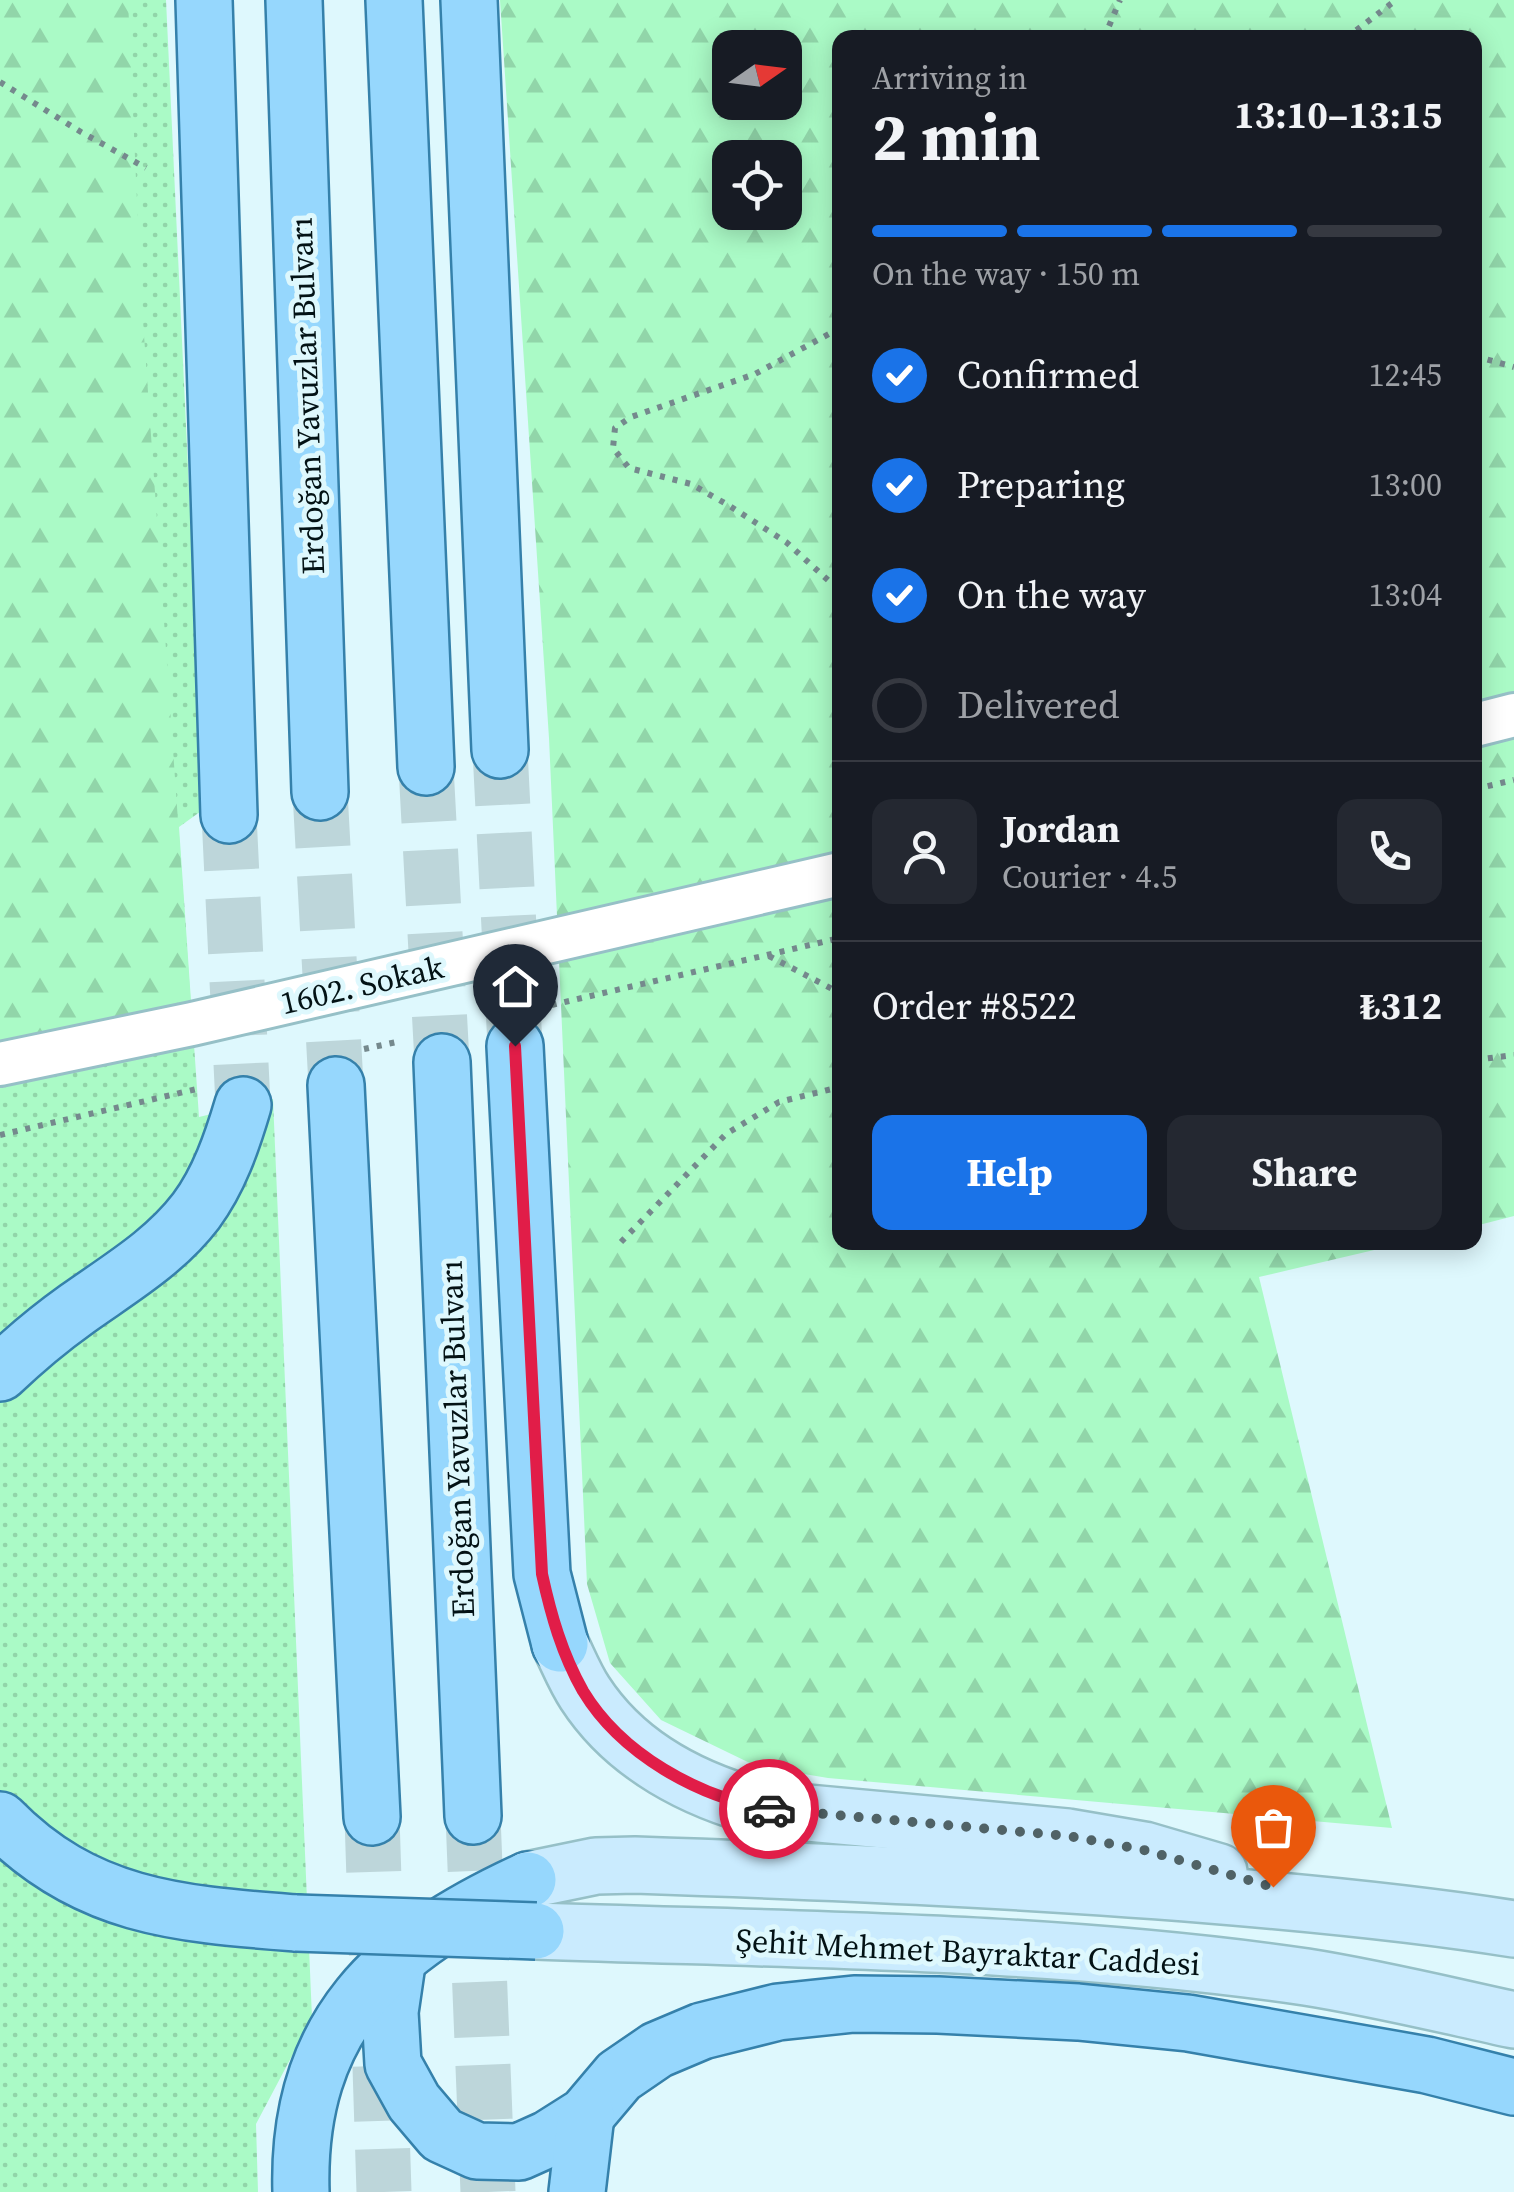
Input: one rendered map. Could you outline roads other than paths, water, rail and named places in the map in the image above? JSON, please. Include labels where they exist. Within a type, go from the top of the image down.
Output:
[{"type":"main road","points":[[204,0],[229,815]]},
{"type":"main road","name":"Erdoğan Yavuzlar Bulvarı","points":[[294,0],[320,792]]},
{"type":"main road","points":[[394,0],[426,767]]},
{"type":"main road","points":[[469,0],[500,750]]},
{"type":"main road","points":[[515,1046],[542,1574],[560,1644],[584,1692],[612,1727],[640,1753],[680,1778],[725,1799],[765,1809],[1068,1836],[1144,1850],[1337,1906]]},
{"type":"main road","name":"Erdoğan Yavuzlar Bulvarı","points":[[442,1062],[473,1816]]},
{"type":"main road","points":[[336,1085],[372,1817]]},
{"type":"main road","points":[[0,1374],[32,1343],[138,1268],[173,1237],[197,1210],[218,1172],[231,1145],[242,1105]]},
{"type":"main road","points":[[0,1820],[50,1864],[126,1898],[164,1910],[296,1923],[532,1906]]},
{"type":"main road","points":[[302,2192],[305,2125],[316,2074],[332,2036],[354,2003],[398,1956],[456,1916],[532,1906],[596,1866],[1119,1887],[1337,1906],[1514,1929]]},
{"type":"main road","name":"Şehit Mehmet Bayraktar Caddesi","points":[[532,1906],[1308,1978],[1514,2020]]},
{"type":"main road","points":[[398,1956],[390,2012],[393,2064],[414,2102],[442,2135],[477,2151],[519,2152],[548,2138],[586,2115],[619,2076],[657,2050],[702,2031],[778,2012],[854,2004],[938,2004],[1188,2023],[1427,2065],[1514,2087]]},
{"type":"main road","points":[[576,2192],[586,2115]]},
{"type":"street","points":[[1482,722],[1514,715]]},
{"type":"street","name":"1602. Sokak","points":[[0,1064],[192,1024],[832,876]]},
{"type":"tunnel","points":[[500,750],[515,1046]]},
{"type":"tunnel","points":[[426,767],[442,1062]]},
{"type":"tunnel","points":[[320,792],[336,1085]]},
{"type":"tunnel","points":[[229,815],[243,1105]]},
{"type":"tunnel","points":[[473,1816],[488,2192]]},
{"type":"tunnel","points":[[372,1817],[384,2192]]}]
